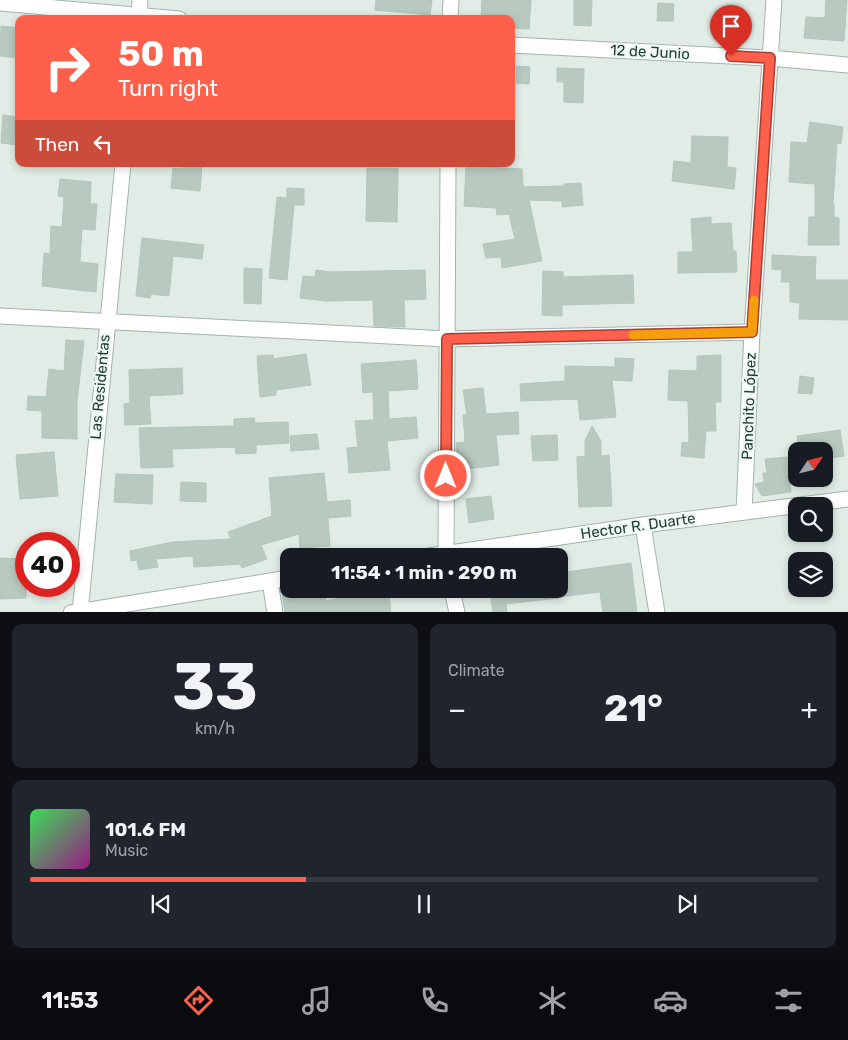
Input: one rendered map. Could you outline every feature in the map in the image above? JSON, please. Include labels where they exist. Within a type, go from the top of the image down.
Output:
[{"type":"street","points":[[139,15],[140,0]]},
{"type":"street","points":[[450,15],[452,0]]},
{"type":"street","name":"Panchito López","points":[[744,512],[752,332],[774,0]]},
{"type":"street","points":[[0,3],[119,15]]},
{"type":"street","name":"12 de Junio","points":[[515,45],[770,58],[848,65]]},
{"type":"street","name":"Las Residentas","points":[[77,612],[123,167]]},
{"type":"street","points":[[446,548],[448,167]]},
{"type":"street","points":[[0,316],[447,339],[752,332]]},
{"type":"street","name":"Hector R. Duarte","points":[[492,548],[643,525],[848,499]]},
{"type":"street","points":[[643,525],[658,612]]},
{"type":"street","points":[[77,612],[280,579]]},
{"type":"street","points":[[270,581],[275,612]]},
{"type":"street","points":[[454,598],[457,612]]},
{"type":"building","points":[[376,0],[432,0],[430,15],[375,10]]},
{"type":"building","points":[[482,0],[531,0],[529,29],[515,28],[515,15],[481,15]]},
{"type":"building","points":[[574,0],[592,0],[591,26],[574,25]]},
{"type":"building","points":[[826,0],[847,0],[844,41],[804,38],[806,17],[825,18]]},
{"type":"building","points":[[658,3],[674,4],[673,21],[657,21]]},
{"type":"building","points":[[1,26],[15,28],[15,58],[0,56]]},
{"type":"building","points":[[517,66],[530,67],[529,84],[516,83]]},
{"type":"building","points":[[557,68],[584,69],[583,103],[564,102],[564,82],[557,82]]},
{"type":"building","points":[[3,115],[15,116],[15,145],[1,143]]},
{"type":"building","points":[[810,122],[843,127],[841,144],[837,143],[833,204],[834,217],[839,218],[839,245],[808,245],[809,217],[815,217],[815,184],[789,182],[791,142],[807,143]]},
{"type":"building","points":[[692,136],[728,137],[727,167],[736,168],[734,189],[672,181],[674,161],[691,163]]},
{"type":"building","points":[[183,167],[202,167],[200,191],[171,188],[173,168],[183,169]]},
{"type":"building","points":[[466,167],[522,169],[523,187],[564,186],[564,184],[581,183],[583,205],[562,207],[562,201],[529,200],[542,261],[502,268],[501,257],[486,258],[483,244],[515,239],[509,214],[497,215],[496,208],[464,206]]},
{"type":"building","points":[[367,168],[398,168],[397,222],[366,221]]},
{"type":"building","points":[[60,179],[91,182],[90,204],[97,204],[95,230],[82,229],[80,262],[98,264],[96,292],[42,286],[44,253],[50,254],[51,226],[62,227],[64,197],[58,196]]},
{"type":"building","points":[[287,188],[304,189],[304,205],[294,205],[287,280],[269,278],[277,197],[287,198]]},
{"type":"building","points":[[711,217],[711,224],[731,223],[733,251],[736,251],[737,272],[678,273],[678,252],[693,252],[691,219]]},
{"type":"building","points":[[142,238],[204,245],[202,259],[173,256],[169,296],[151,294],[150,298],[136,296]]},
{"type":"building","points":[[772,255],[816,257],[815,280],[848,280],[848,320],[799,319],[800,303],[790,302],[790,282],[781,282],[782,270],[772,269]]},
{"type":"building","points":[[244,268],[262,269],[261,304],[244,303]]},
{"type":"building","points":[[316,270],[330,272],[425,270],[426,299],[404,300],[405,327],[374,326],[373,300],[326,301],[300,298],[303,276],[315,277]]},
{"type":"building","points":[[543,271],[563,272],[563,277],[633,275],[634,303],[562,305],[562,316],[542,315]]},
{"type":"building","points":[[66,340],[84,341],[77,401],[77,439],[42,438],[42,411],[27,410],[28,396],[46,397],[49,369],[64,371]]},
{"type":"building","points":[[306,354],[311,385],[276,390],[276,395],[260,397],[257,356],[273,355],[273,359]]},
{"type":"building","points":[[721,355],[721,402],[715,402],[716,431],[706,431],[704,458],[681,456],[682,442],[689,443],[688,401],[668,400],[669,370],[697,371],[697,356]]},
{"type":"building","points":[[615,358],[634,359],[632,381],[612,380],[616,417],[580,420],[578,399],[521,401],[520,384],[565,381],[565,366],[615,367]]},
{"type":"building","points":[[416,360],[418,389],[388,391],[389,419],[416,417],[418,438],[387,441],[390,470],[349,473],[347,448],[358,447],[355,421],[374,420],[373,392],[363,393],[361,364]]},
{"type":"building","points":[[182,368],[183,394],[149,396],[151,424],[125,425],[124,404],[130,403],[129,370]]},
{"type":"building","points":[[800,376],[814,378],[812,394],[798,393]]},
{"type":"building","points":[[483,388],[486,414],[518,412],[519,434],[496,435],[499,465],[459,470],[456,443],[465,442],[463,415],[467,415],[463,390]]},
{"type":"building","points":[[254,418],[255,423],[288,422],[289,443],[256,445],[256,453],[236,454],[235,447],[172,449],[173,467],[141,468],[139,428],[234,426],[234,419]]},
{"type":"building","points":[[592,426],[601,441],[601,456],[609,455],[612,506],[579,507],[577,457],[585,456],[585,441]]},
{"type":"building","points":[[840,430],[844,456],[833,458],[833,442],[798,442],[797,436]]},
{"type":"building","points":[[317,434],[319,449],[291,451],[290,436]]},
{"type":"building","points":[[557,435],[558,460],[533,461],[531,436]]},
{"type":"building","points":[[54,452],[58,496],[20,499],[16,455]]},
{"type":"building","points":[[787,457],[788,488],[791,488],[791,492],[762,496],[755,484],[764,482],[763,473],[767,473],[765,459]]},
{"type":"building","points":[[324,473],[327,502],[350,500],[351,516],[328,518],[330,546],[300,548],[299,534],[261,545],[267,559],[242,568],[240,564],[194,567],[193,556],[156,559],[158,567],[139,570],[137,560],[131,561],[130,551],[173,542],[231,539],[228,532],[272,516],[269,478]]},
{"type":"building","points":[[116,474],[153,475],[152,504],[114,502]]},
{"type":"building","points":[[181,482],[206,483],[206,502],[180,501]]},
{"type":"building","points":[[491,496],[494,519],[469,523],[466,499]]},
{"type":"building","points":[[0,558],[15,559],[15,597],[26,598],[0,599]]},
{"type":"building","points":[[631,563],[637,612],[603,612],[600,592],[568,596],[568,572]]},
{"type":"building","points":[[283,598],[326,598],[326,601],[341,598],[389,598],[391,612],[285,612]]},
{"type":"building","points":[[491,598],[558,598],[506,604],[507,612],[493,612]]},
{"type":"slow traffic","points":[[633,335],[752,332],[754,300]]},
{"type":"route","points":[[446,476],[447,339],[752,332],[770,58],[731,56]]}]
